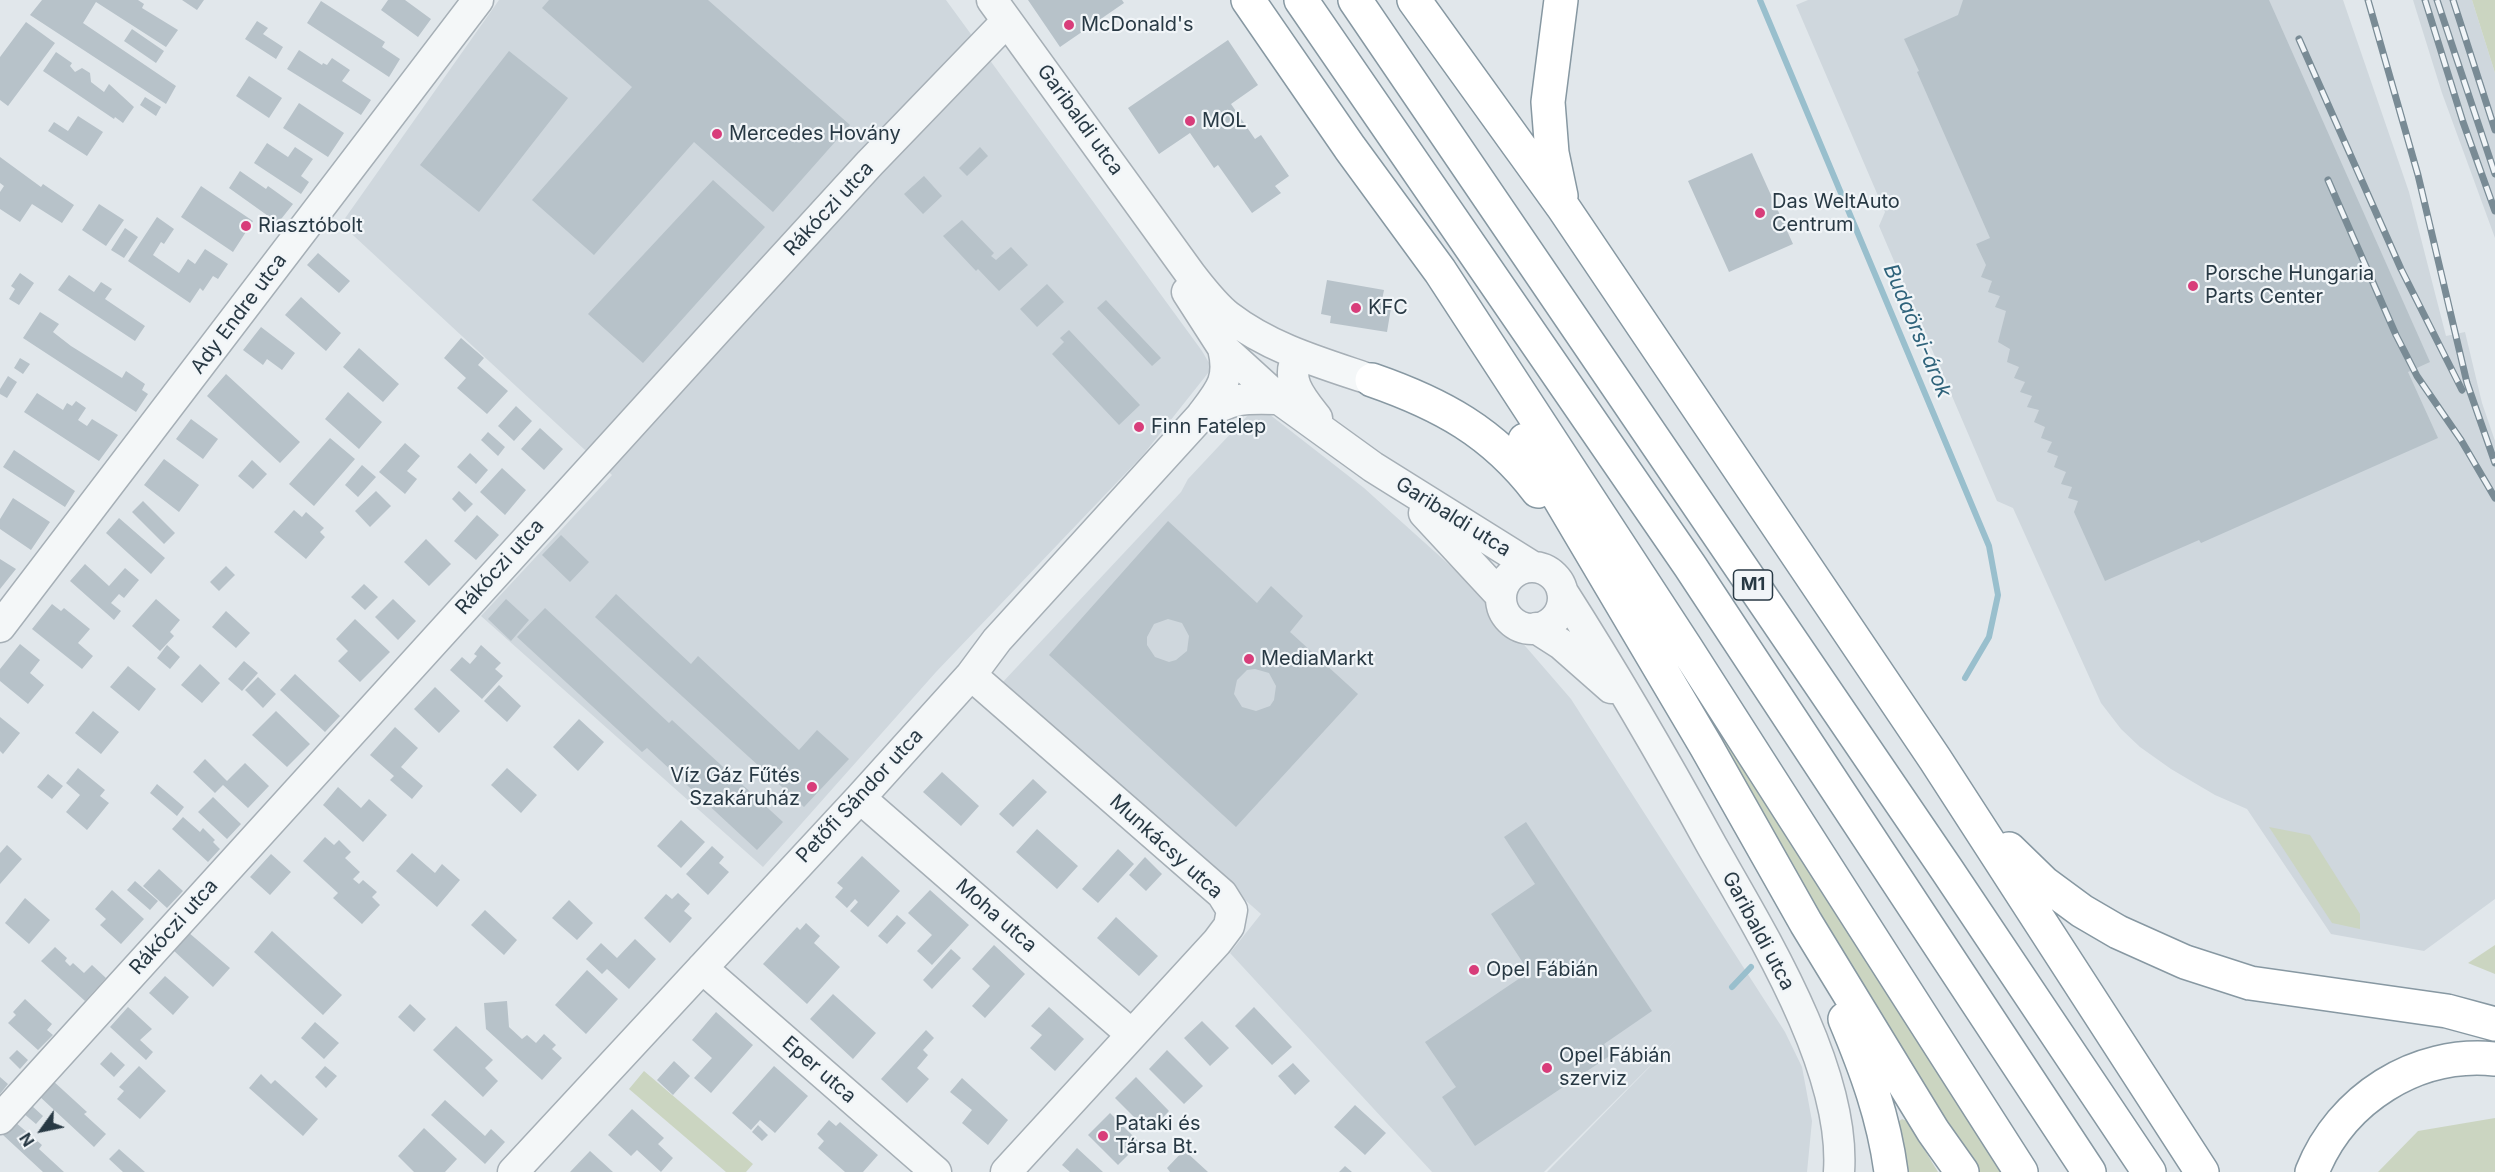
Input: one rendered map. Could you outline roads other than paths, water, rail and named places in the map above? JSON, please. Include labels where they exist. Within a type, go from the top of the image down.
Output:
[{"type":"highway","points":[[1248,0],[1459,301],[1692,658],[2021,1172]]},
{"type":"highway","name":"M1","points":[[1301,0],[1690,566],[2089,1172]]},
{"type":"highway","name":"M1","points":[[1356,0],[1947,870],[2149,1172]]},
{"type":"highway","points":[[1414,0],[1563,207],[1935,759],[2202,1172]]},
{"type":"highway","points":[[1561,0],[1548,102],[1552,153],[1563,207]]},
{"type":"highway","points":[[1350,148],[1706,746],[1806,922],[1932,1131],[1962,1172]]},
{"type":"highway","points":[[1372,380],[1402,391],[1466,422],[1496,445],[1527,476],[1605,579]]},
{"type":"highway","points":[[1935,759],[2012,853],[2044,883],[2082,910],[2152,949],[2250,983],[2447,1011],[2495,1024]]},
{"type":"highway","points":[[1806,922],[1869,1075],[1887,1145],[1891,1172]]},
{"type":"highway","points":[[2312,1172],[2331,1134],[2367,1097],[2388,1082],[2438,1062],[2463,1058],[2495,1059]]},
{"type":"street","name":"Ady Endre utca","points":[[0,627],[478,0]]},
{"type":"street","name":"Garibaldi utca","points":[[999,10],[1166,242],[1202,288],[1227,315],[1259,337],[1298,356],[1372,380]]},
{"type":"street","name":"Rákóczi utca","points":[[0,1119],[870,163],[999,10]]},
{"type":"street","name":"Garibaldi utca","points":[[1166,242],[1178,276],[1223,348],[1279,399],[1373,467],[1533,567]]},
{"type":"street","name":"Petőfi Sándor utca","points":[[513,1172],[860,798],[971,675],[997,640],[1202,416],[1225,380],[1227,366],[1223,348]]},
{"type":"street","name":"Garibaldi utca","points":[[1298,356],[1293,364],[1292,375],[1296,388],[1329,435]]},
{"type":"street","name":"Petőfi Sándor utca","points":[[1202,416],[1225,402],[1243,398],[1279,399]]},
{"type":"street","name":"Garibaldi utca","points":[[1373,467],[1431,519],[1502,596]]},
{"type":"street","points":[[1533,567],[1549,572],[1560,584],[1562,591],[1562,604],[1557,616],[1548,624],[1536,628],[1521,626],[1509,618],[1502,606],[1503,589],[1511,575],[1518,570],[1533,567]]},
{"type":"street","name":"Garibaldi utca","points":[[1562,591],[1669,768],[1736,888],[1805,1022],[1828,1088],[1839,1140],[1839,1172]]},
{"type":"street","name":"Garibaldi utca","points":[[1536,628],[1561,644],[1631,707]]},
{"type":"street","name":"Munkácsy utca","points":[[971,675],[1222,894],[1232,910],[1229,926],[1217,942],[1006,1172]]},
{"type":"street","name":"Moha utca","points":[[860,798],[1131,1034]]},
{"type":"street","name":"Eper utca","points":[[702,968],[936,1172]]},
{"type":"waterway","name":"Budaörsi-árok","points":[[1760,0],[1989,546],[1998,595],[1989,637],[1965,678]]},
{"type":"waterway","points":[[1732,987],[1751,967]]},
{"type":"railway","points":[[2368,0],[2418,175],[2467,383],[2495,463]]},
{"type":"railway","points":[[2425,0],[2463,122],[2495,211]]},
{"type":"railway","points":[[2437,0],[2495,174]]},
{"type":"railway","points":[[2453,0],[2495,130]]},
{"type":"railway","points":[[2299,39],[2401,269],[2462,390]]},
{"type":"railway","points":[[2328,180],[2396,335],[2417,376],[2461,440],[2495,498]]},
{"type":"place","name":"McDonald's","points":[[1069,25]]},
{"type":"place","name":"MOL","points":[[1190,121]]},
{"type":"place","name":"Mercedes Hovány","points":[[717,134]]},
{"type":"place","name":"Das WeltAuto Centrum","points":[[1760,213]]},
{"type":"place","name":"Riasztóbolt","points":[[246,226]]},
{"type":"place","name":"Porsche Hungaria Parts Center","points":[[2193,286]]},
{"type":"place","name":"KFC","points":[[1356,308]]},
{"type":"place","name":"Finn Fatelep","points":[[1139,427]]},
{"type":"place","name":"MediaMarkt","points":[[1249,659]]},
{"type":"place","name":"Víz Gáz Fűtés Szakáruház","points":[[812,787]]},
{"type":"place","name":"Opel Fábián","points":[[1474,970]]},
{"type":"place","name":"Opel Fábián szerviz","points":[[1547,1068]]},
{"type":"place","name":"Pataki és Társa Bt.","points":[[1103,1136]]}]
